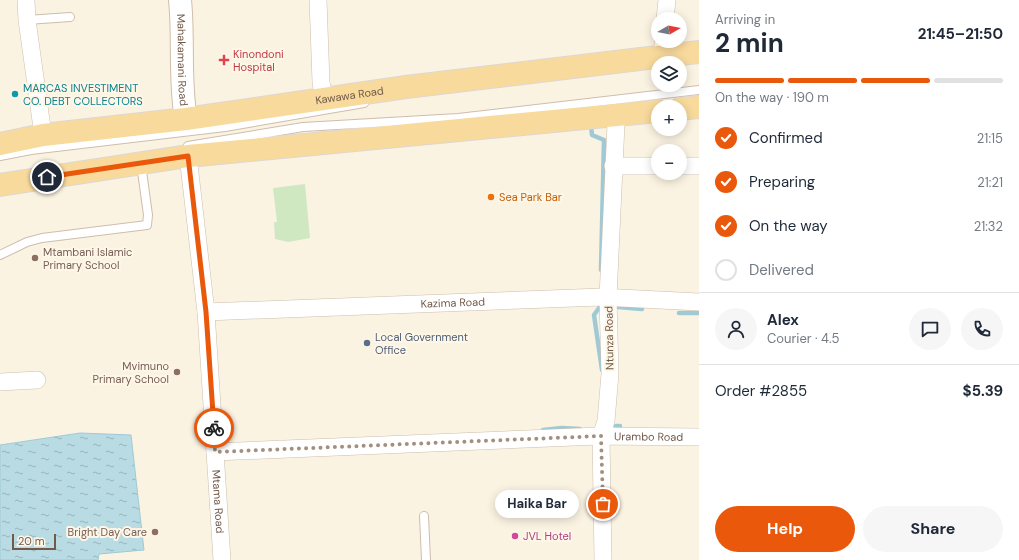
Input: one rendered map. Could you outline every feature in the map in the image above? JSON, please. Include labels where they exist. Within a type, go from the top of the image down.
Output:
[{"type":"main road","name":"Kawawa Road","points":[[662,56],[699,52]]},
{"type":"main road","name":"Kawawa Road","points":[[0,144],[43,135],[186,119],[406,87],[651,57]]},
{"type":"main road","points":[[687,108],[699,106]]},
{"type":"main road","points":[[0,185],[141,163],[183,151],[613,117],[651,112]]},
{"type":"street","points":[[26,0],[27,20],[43,135]]},
{"type":"street","name":"Mahakamani Road","points":[[180,0],[182,25],[183,96],[186,119]]},
{"type":"street","points":[[318,0],[321,82],[324,100]]},
{"type":"street","points":[[665,0],[665,12]]},
{"type":"street","name":"Ntunza Road","points":[[603,560],[601,436],[606,421],[610,374],[608,298],[616,124],[613,117]]},
{"type":"street","name":"Mtama Road","points":[[183,151],[206,312],[222,560]]},
{"type":"street","points":[[613,166],[651,166]]},
{"type":"street","points":[[687,166],[699,166]]},
{"type":"street","name":"Kazima Road","points":[[206,312],[608,298],[699,302]]},
{"type":"street","points":[[0,382],[37,380]]},
{"type":"street","name":"Urambo Road","points":[[215,452],[601,436],[699,437]]},
{"type":"lane","points":[[27,20],[70,17]]},
{"type":"lane","name":"Kawawa Road","points":[[388,98],[444,88],[651,58]]},
{"type":"lane","name":"Kawawa Road","points":[[687,59],[699,60]]},
{"type":"lane","points":[[183,151],[303,127],[458,118],[699,90]]},
{"type":"lane","name":"Kawawa Road","points":[[0,156],[31,150],[232,126],[373,102]]},
{"type":"lane","points":[[0,255],[27,242],[42,238],[147,225],[148,214],[141,163]]},
{"type":"lane","points":[[0,177],[54,168]]},
{"type":"lane","points":[[424,516],[426,560]]},
{"type":"green space","points":[[305,184],[310,238],[288,242],[275,239],[274,222],[277,222],[273,188]]},
{"type":"water","points":[[80,433],[131,435],[144,550],[99,554],[98,560],[0,560],[0,445]]},
{"type":"waterway","points":[[591,126],[592,135],[604,140],[601,270]]},
{"type":"waterway","points":[[618,307],[642,309]]},
{"type":"waterway","points":[[599,308],[594,315],[602,370]]},
{"type":"waterway","points":[[679,313],[699,313]]},
{"type":"waterway","points":[[543,430],[562,428],[580,429]]},
{"type":"way so far","points":[[214,428],[215,452],[601,436],[603,504]]},
{"type":"place","name":"Kinondoni Hospital","points":[[224,60]]},
{"type":"place","name":"MARCAS INVESTIMENT CO. DEBT COLLECTORS","points":[[15,94]]},
{"type":"place","name":"Sea Park Bar","points":[[491,197]]},
{"type":"place","name":"Mtambani Islamic Primary School","points":[[35,258]]},
{"type":"place","name":"Local Government Office","points":[[367,343]]},
{"type":"place","name":"Mvimuno Primary School","points":[[177,372]]},
{"type":"place","name":"Haika Bar","points":[[603,504]]},
{"type":"place","name":"Bright Day Care","points":[[155,532]]},
{"type":"place","name":"JVL Hotel","points":[[515,536]]},
{"type":"route","points":[[47,177],[188,156],[206,312],[214,428]]}]
